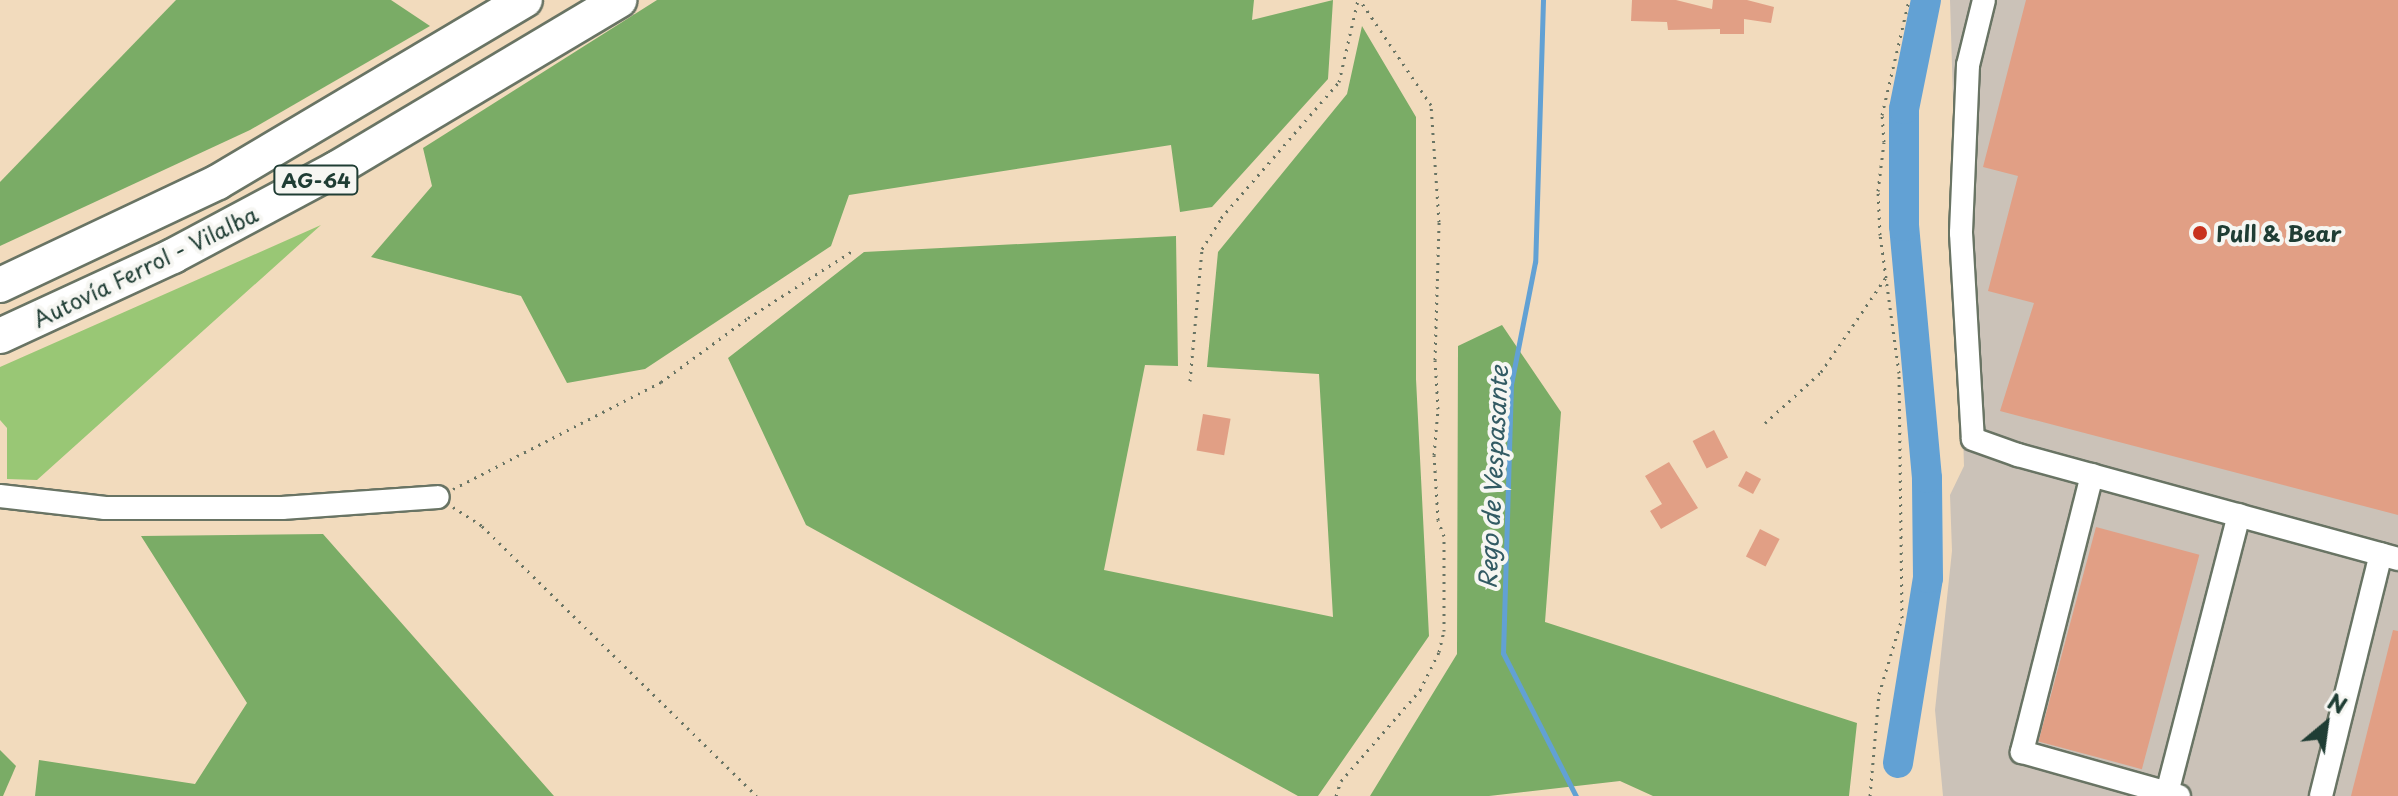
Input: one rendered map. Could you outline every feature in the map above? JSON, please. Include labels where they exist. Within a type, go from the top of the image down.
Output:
[{"type":"highway","name":"Autovía Ferrol - Vilalba","points":[[0,285],[218,182],[525,0]]},
{"type":"highway","name":"Autovía Ferrol - Vilalba","points":[[0,336],[173,256],[322,176],[620,0]]},
{"type":"street","points":[[1984,0],[1968,65],[1961,233],[1973,439],[2092,475],[2390,556],[2321,796]]},
{"type":"street","points":[[2092,475],[2022,752],[2173,794],[2239,515]]},
{"type":"street","points":[[0,496],[105,508],[282,508],[438,497]]},
{"type":"path","points":[[1190,381],[1202,249],[1221,218],[1339,82],[1359,0]]},
{"type":"path","points":[[1336,796],[1341,781],[1420,690],[1439,652],[1444,631],[1444,536],[1438,520],[1434,455],[1438,409],[1435,360],[1439,222],[1431,105],[1359,0]]},
{"type":"path","points":[[1870,796],[1879,694],[1902,618],[1899,373],[1878,191],[1884,142],[1882,115],[1909,0]]},
{"type":"path","points":[[757,796],[482,526],[438,497],[661,382],[748,318],[854,250]]},
{"type":"path","points":[[1765,423],[1821,372],[1886,277]]},
{"type":"shaded area","points":[[1950,0],[2398,0],[2398,796],[1943,796],[1935,710],[1952,551],[1950,495],[1964,466]]},
{"type":"green space","points":[[176,0],[391,0],[430,26],[250,130],[0,246],[0,182]]},
{"type":"green space","points":[[657,0],[1254,0],[1252,20],[1333,0],[1328,79],[1212,207],[1180,212],[1171,145],[849,195],[831,246],[645,369],[567,383],[521,296],[371,257],[432,186],[423,148]]},
{"type":"green space","points":[[1362,26],[1416,117],[1416,379],[1429,636],[1318,796],[1298,796],[806,525],[728,358],[864,252],[1176,236],[1178,366],[1145,365],[1104,570],[1333,617],[1319,374],[1207,367],[1218,252],[1347,94]]},
{"type":"green space","points":[[321,225],[37,480],[7,479],[7,428],[0,420],[0,367]]},
{"type":"green space","points":[[1502,325],[1561,412],[1545,622],[1857,723],[1849,796],[1653,796],[1620,781],[1489,796],[1370,796],[1457,654],[1458,346]]},
{"type":"green space","points":[[323,534],[554,796],[35,796],[39,760],[195,784],[247,703],[141,536]]},
{"type":"green space","points":[[0,750],[16,766],[3,796],[0,796]]},
{"type":"building","points":[[1632,0],[1676,0],[1712,9],[1713,0],[1747,0],[1774,7],[1771,23],[1744,19],[1744,34],[1720,34],[1720,29],[1668,30],[1667,22],[1631,21]]},
{"type":"building","name":"Pull & Bear","points":[[2026,0],[2398,0],[2398,515],[2000,411],[2034,303],[1988,291],[2018,176],[1983,167]]},
{"type":"building","points":[[1203,414],[1231,419],[1224,455],[1197,450]]},
{"type":"building","points":[[1714,430],[1728,458],[1707,469],[1693,441]]},
{"type":"building","points":[[1669,462],[1698,508],[1661,529],[1650,511],[1662,504],[1645,476]]},
{"type":"building","points":[[1746,471],[1761,479],[1753,494],[1738,486]]},
{"type":"building","points":[[2096,527],[2199,555],[2142,769],[2039,741]]},
{"type":"building","points":[[1760,529],[1780,539],[1766,567],[1746,557]]},
{"type":"building","points":[[2393,630],[2398,631],[2398,796],[2351,796]]},
{"type":"waterway","name":"Rego de Vespasante","points":[[1543,0],[1535,262],[1511,384],[1503,653],[1576,796]]},
{"type":"waterway","points":[[1898,763],[1928,578],[1927,478],[1904,226],[1904,109],[1926,0]]},
{"type":"place","name":"Pull & Bear","points":[[2200,233]]}]
